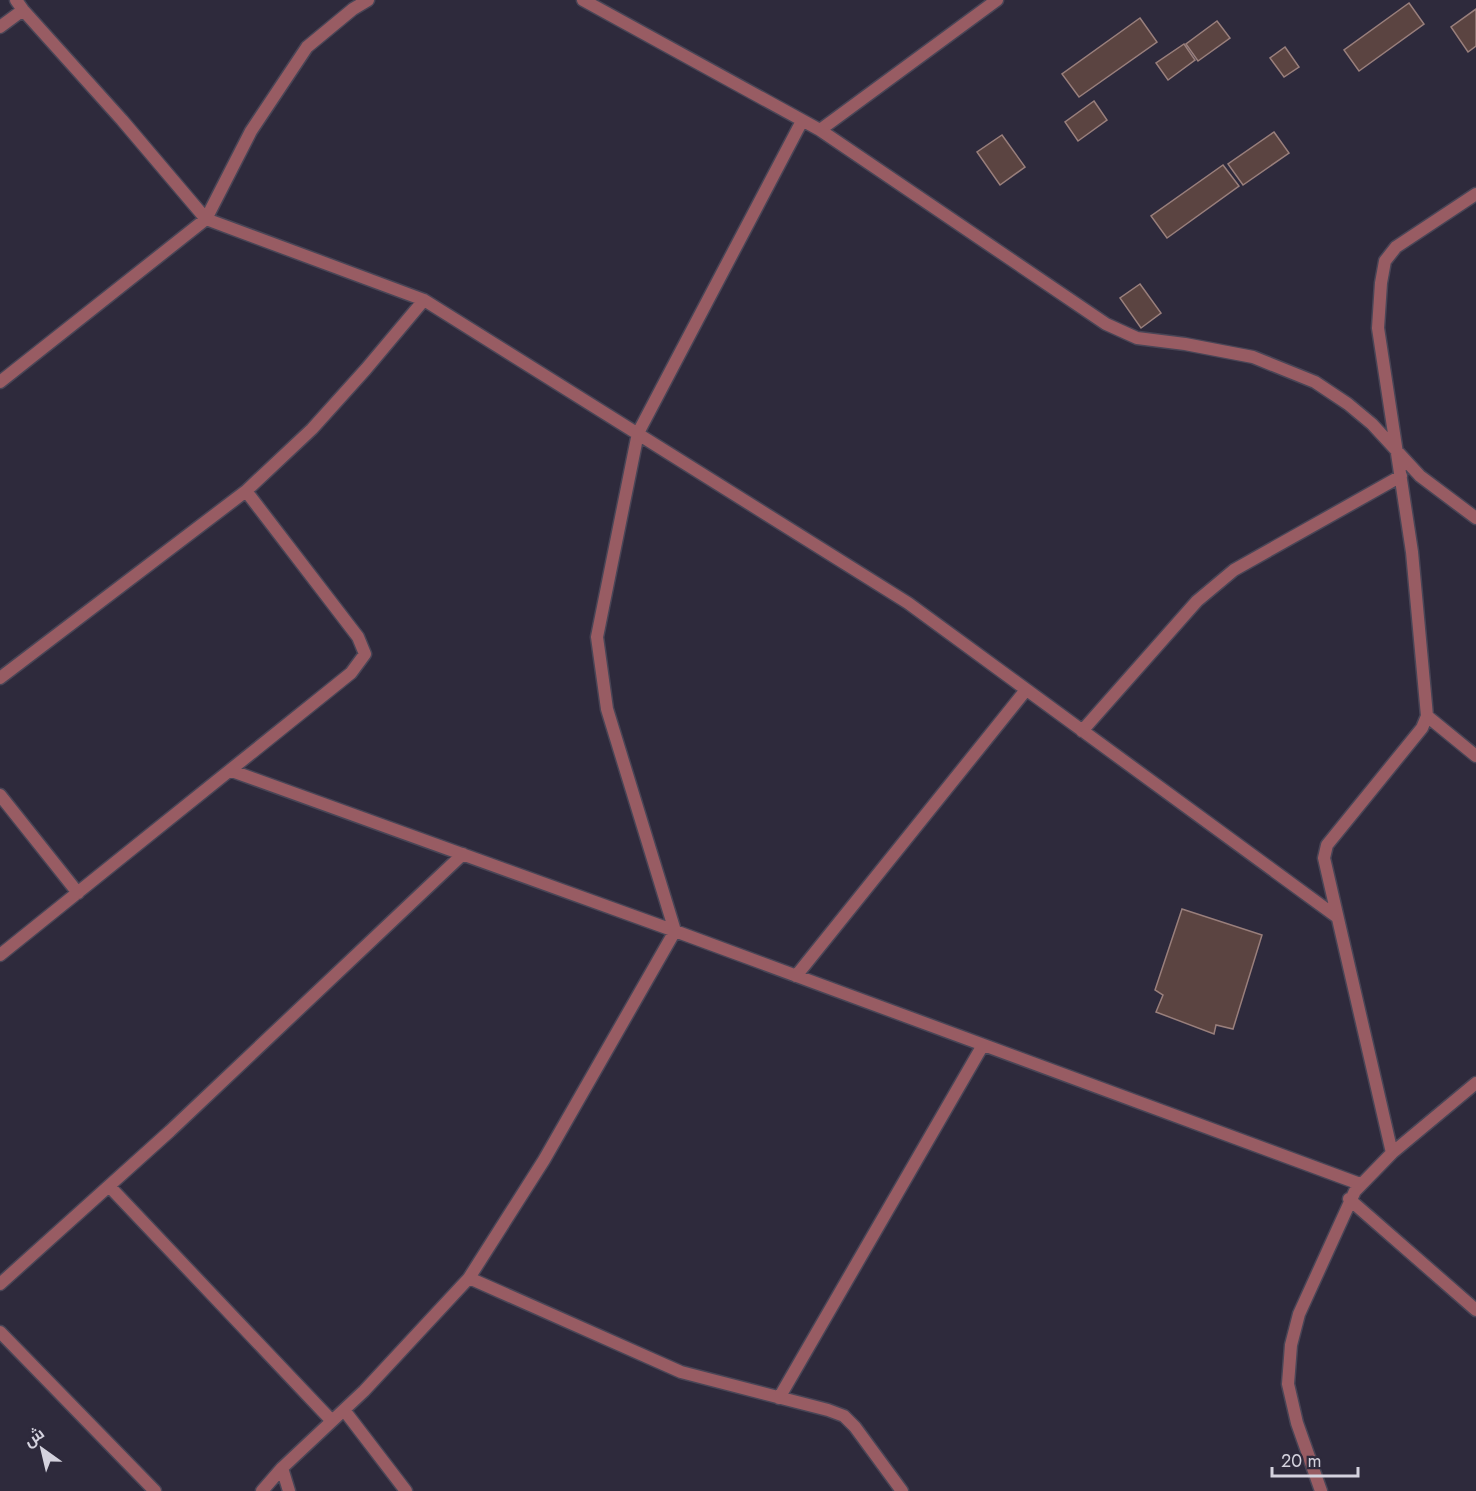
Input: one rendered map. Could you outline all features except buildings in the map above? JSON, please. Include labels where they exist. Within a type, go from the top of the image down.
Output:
[{"type":"street","points":[[0,382],[206,219],[251,131],[307,47],[353,9],[368,0]]},
{"type":"street","points":[[583,0],[820,130],[1106,324],[1137,338],[1185,344],[1253,357],[1315,382],[1348,404],[1372,424],[1420,476],[1476,518]]},
{"type":"street","points":[[820,130],[997,0]]},
{"type":"street","points":[[0,27],[20,5],[206,219],[424,300],[908,603],[1337,917]]},
{"type":"street","points":[[262,1491],[282,1468],[364,1391],[469,1278],[544,1160],[675,931],[607,709],[597,637],[638,434],[802,121]]},
{"type":"street","points":[[1392,1153],[1324,858],[1327,845],[1422,728],[1427,716],[1412,552],[1378,328],[1385,261],[1396,247],[1476,194]]},
{"type":"street","points":[[0,678],[246,491],[312,429],[424,300]]},
{"type":"street","points":[[1082,731],[1197,601],[1234,570],[1401,476]]},
{"type":"street","points":[[0,955],[232,771],[351,673],[365,654],[358,637],[246,491]]},
{"type":"street","points":[[796,976],[1026,690]]},
{"type":"street","points":[[1427,716],[1476,756]]},
{"type":"street","points":[[232,771],[675,931],[1360,1184]]},
{"type":"street","points":[[0,795],[78,893]]},
{"type":"street","points":[[0,1284],[110,1186],[463,854]]},
{"type":"street","points":[[779,1398],[983,1045]]},
{"type":"street","points":[[1321,1491],[1297,1423],[1288,1384],[1291,1345],[1299,1314],[1349,1199],[1360,1184],[1392,1153],[1476,1083]]},
{"type":"street","points":[[110,1186],[332,1421]]},
{"type":"street","points":[[1349,1199],[1476,1310]]},
{"type":"street","points":[[469,1278],[681,1372],[844,1416],[855,1427],[902,1491]]},
{"type":"street","points":[[0,1332],[155,1491]]},
{"type":"street","points":[[344,1410],[406,1491]]},
{"type":"street","points":[[282,1468],[289,1491]]}]
